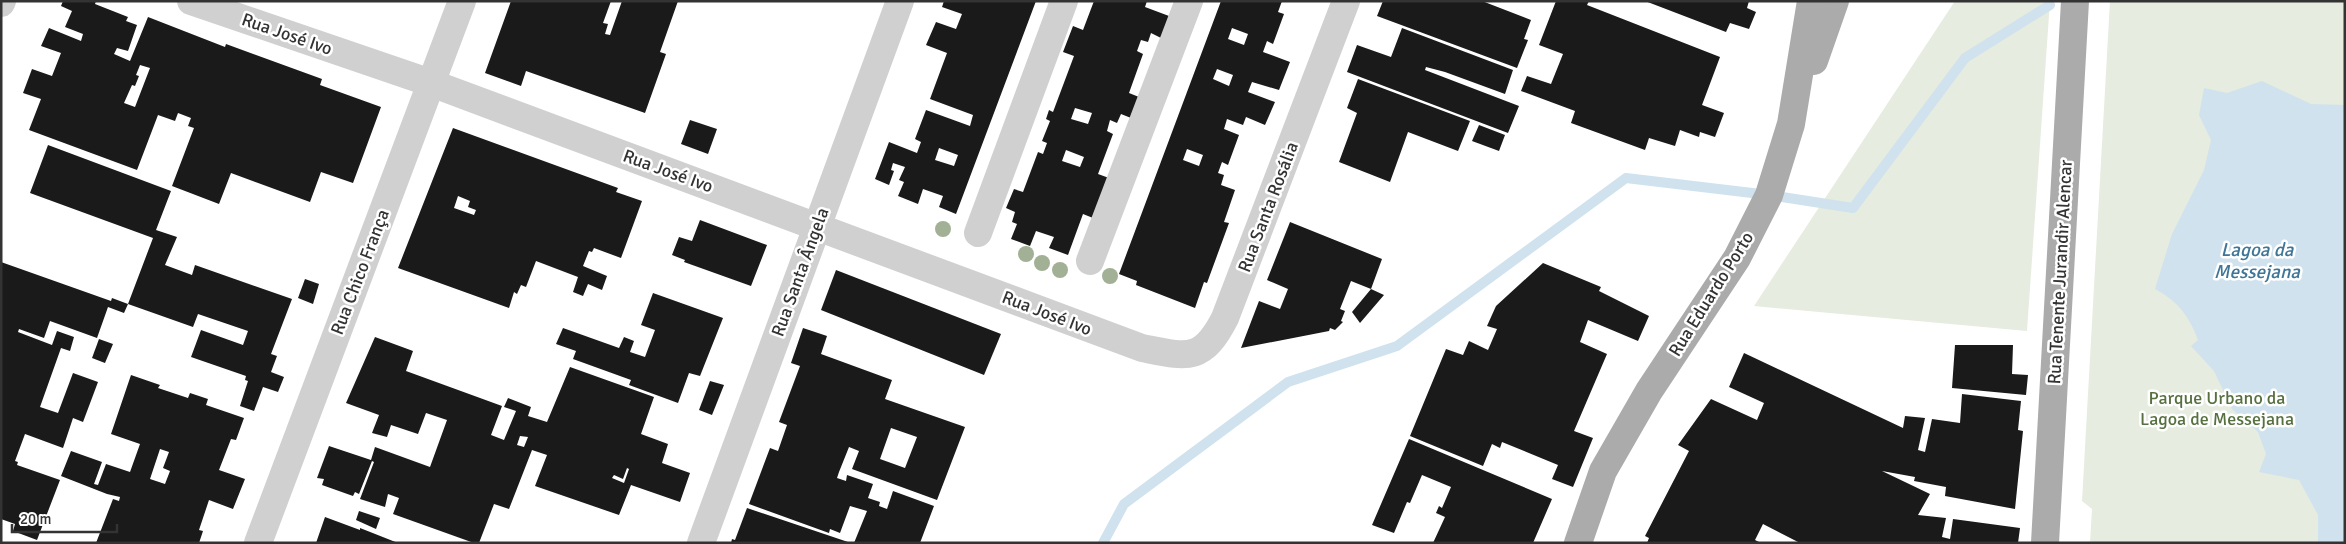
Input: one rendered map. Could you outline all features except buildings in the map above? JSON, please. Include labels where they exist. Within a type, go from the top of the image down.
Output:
[{"type":"main road","name":"Rua Eduardo Porto","points":[[1578,543],[1603,471],[1649,391],[1737,258],[1765,203],[1782,160],[1791,124],[1811,1]]},
{"type":"main road","points":[[1791,124],[1835,1]]},
{"type":"main road","name":"Rua Tenente Jurandir Alencar","points":[[2045,543],[2076,1]]},
{"type":"street","name":"Rua José Ivo","points":[[191,1],[431,83],[1142,348]]},
{"type":"street","name":"Rua Chico França","points":[[258,543],[462,1]]},
{"type":"street","name":"Rua Santa Ângela","points":[[700,543],[900,1]]},
{"type":"street","points":[[978,234],[1064,1]]},
{"type":"street","points":[[1090,260],[1189,1]]},
{"type":"street","name":"Rua Santa Rosália","points":[[1142,348],[1175,355],[1194,355],[1215,338],[1229,309],[1346,1]]},
{"type":"green space","points":[[1955,1],[2050,1],[2027,331],[1754,306]]},
{"type":"green space","name":"Parque Urbano da Lagoa de Messejana","points":[[2110,1],[2345,1],[2345,543],[2090,543],[2092,509],[2082,501]]},
{"type":"water","name":"Lagoa da Messejana","points":[[2262,81],[2311,104],[2345,105],[2345,543],[2318,543],[2318,515],[2299,480],[2259,472],[2266,454],[2258,432],[2232,409],[2214,371],[2191,346],[2198,340],[2182,310],[2170,298],[2155,289],[2172,234],[2204,170],[2211,140],[2199,115],[2204,88],[2227,93]]},
{"type":"waterway","points":[[1103,543],[1124,504],[1288,382],[1397,346],[1626,178],[1769,195],[1853,208],[1965,58],[2050,5]]}]
